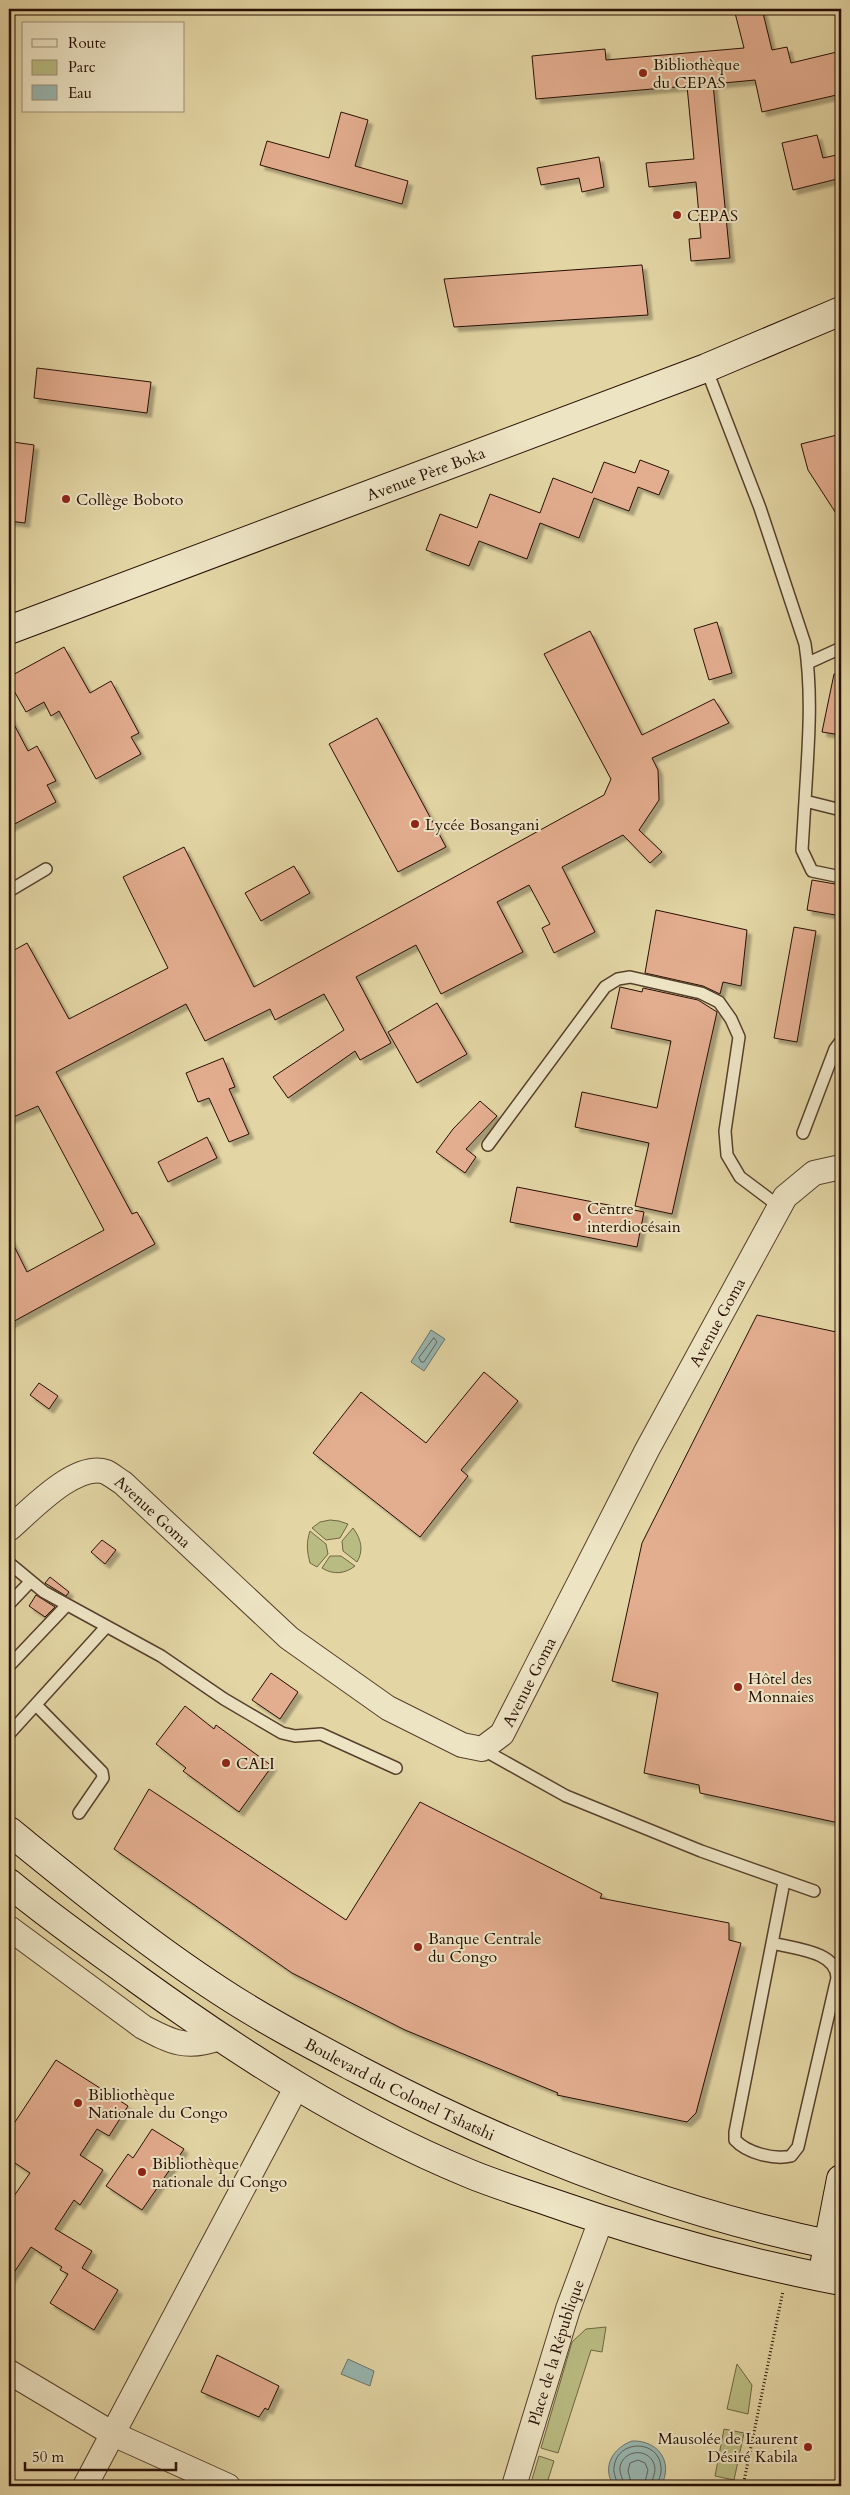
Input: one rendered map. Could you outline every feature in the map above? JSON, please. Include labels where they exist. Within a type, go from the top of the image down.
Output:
[{"type":"street","name":"Avenue Père Boka","points":[[9,630],[706,368],[841,311]]},
{"type":"street","name":"Avenue Goma","points":[[9,1529],[63,1483],[86,1472],[106,1472],[123,1483],[289,1638],[388,1708],[462,1745],[482,1749],[502,1734],[647,1450],[785,1197],[814,1173],[841,1167]]},
{"type":"street","name":"Boulevard du Colonel Tshatshi","points":[[9,1831],[90,1897],[220,1991],[318,2048],[416,2100],[495,2137],[618,2185],[723,2218],[835,2246]]},
{"type":"street","points":[[9,1883],[43,1911],[219,2038],[297,2086],[390,2137],[468,2173],[601,2220],[701,2250],[832,2280],[841,2179]]},
{"type":"street","points":[[9,1928],[143,2027],[166,2039],[187,2045],[204,2044],[219,2038]]},
{"type":"street","points":[[85,2486],[297,2086]]},
{"type":"street","name":"Place de la République","points":[[514,2486],[568,2309],[601,2220]]},
{"type":"street","points":[[9,2372],[112,2434],[228,2486]]},
{"type":"lane","points":[[706,368],[760,508],[805,644],[808,663],[809,734],[802,850],[812,871],[841,877]]},
{"type":"lane","points":[[808,663],[841,648]]},
{"type":"lane","points":[[805,801],[841,810]]},
{"type":"lane","points":[[9,891],[46,869]]},
{"type":"lane","points":[[488,1144],[605,987],[618,979],[630,977],[701,993],[720,1002],[731,1019],[739,1037],[726,1130],[727,1155],[740,1177],[780,1207]]},
{"type":"lane","points":[[803,1133],[835,1049],[841,1041]]},
{"type":"lane","points":[[9,1563],[30,1582],[66,1606],[161,1656],[224,1699],[282,1733],[295,1736],[321,1734],[396,1768]]},
{"type":"lane","points":[[9,1604],[30,1582]]},
{"type":"lane","points":[[9,1666],[66,1606]]},
{"type":"lane","points":[[9,1734],[106,1627]]},
{"type":"lane","points":[[36,1705],[102,1772],[103,1778],[79,1813]]},
{"type":"lane","points":[[482,1749],[566,1796],[701,1851],[784,1882],[814,1891]]},
{"type":"lane","points":[[773,1943],[828,1959],[837,1969],[837,1978],[798,2146],[791,2156],[780,2158],[742,2148],[735,2140],[784,1882]]},
{"type":"path","points":[[743,2486],[788,2271]]},
{"type":"green space","points":[[330,1520],[348,1524],[340,1538],[326,1540],[312,1528],[320,1522]]},
{"type":"green space","points":[[353,1528],[361,1545],[357,1562],[343,1551],[342,1541]]},
{"type":"green space","points":[[310,1531],[326,1544],[328,1554],[317,1567],[310,1563],[308,1555],[307,1543]]},
{"type":"green space","points":[[330,1556],[341,1556],[355,1566],[339,1573],[330,1572],[322,1568]]},
{"type":"green space","points":[[606,2327],[602,2352],[591,2350],[558,2453],[541,2448],[572,2342],[586,2329]]},
{"type":"green space","points":[[737,2364],[752,2385],[748,2414],[727,2409]]},
{"type":"green space","points":[[724,2429],[744,2433],[734,2480],[715,2476]]},
{"type":"green space","points":[[539,2456],[554,2461],[546,2486],[530,2486]]},
{"type":"water","points":[[431,1330],[445,1339],[424,1371],[411,1362]]},
{"type":"water","points":[[348,2359],[374,2371],[370,2386],[341,2374]]},
{"type":"water","points":[[632,2441],[649,2444],[661,2454],[666,2469],[661,2486],[614,2486],[609,2472],[611,2459],[619,2448]]},
{"type":"building","points":[[734,9],[762,9],[772,50],[787,47],[791,63],[841,51],[841,94],[762,112],[755,80],[713,84],[730,258],[691,261],[689,239],[701,238],[696,182],[649,187],[646,163],[694,159],[687,86],[536,99],[532,56],[605,49],[606,60],[744,48]]},
{"type":"building","points":[[341,112],[368,120],[355,166],[408,181],[402,204],[260,165],[267,141],[329,158]]},
{"type":"building","points":[[817,135],[823,158],[841,154],[841,178],[793,190],[782,143]]},
{"type":"building","points":[[599,157],[604,187],[582,192],[579,178],[541,185],[537,168]]},
{"type":"building","points":[[642,265],[648,315],[454,327],[444,279]]},
{"type":"building","points":[[37,368],[151,382],[147,413],[34,398]]},
{"type":"building","points":[[841,434],[841,521],[808,470],[801,444]]},
{"type":"building","points":[[13,442],[34,445],[25,523],[9,521],[9,477]]},
{"type":"building","points":[[640,460],[669,471],[659,495],[638,487],[629,511],[594,498],[579,538],[540,523],[527,559],[479,541],[469,566],[426,550],[440,514],[477,528],[490,494],[540,513],[553,478],[592,493],[604,462],[635,473]]},
{"type":"building","points":[[717,622],[732,673],[709,680],[694,629]]},
{"type":"building","points":[[590,631],[642,735],[714,699],[729,723],[652,758],[658,770],[659,800],[639,830],[662,852],[650,863],[623,835],[562,867],[595,932],[554,953],[542,928],[550,924],[529,885],[497,902],[523,952],[441,994],[416,945],[356,977],[391,1043],[360,1060],[355,1051],[288,1098],[273,1077],[344,1030],[324,994],[275,1020],[270,1009],[205,1041],[186,1004],[56,1072],[132,1214],[137,1212],[155,1244],[9,1324],[9,1236],[27,1272],[104,1230],[38,1106],[9,1119],[9,953],[27,943],[69,1019],[168,968],[123,877],[184,847],[254,987],[604,795],[611,779],[544,654]]},
{"type":"building","points":[[64,647],[90,693],[111,681],[139,733],[131,737],[141,754],[96,779],[59,711],[51,716],[44,702],[26,712],[9,682],[9,677]]},
{"type":"building","points":[[834,674],[841,675],[841,735],[822,732]]},
{"type":"building","points":[[9,715],[28,751],[37,746],[56,781],[47,785],[56,802],[9,827]]},
{"type":"building","points":[[377,718],[446,847],[398,872],[329,744]]},
{"type":"building","points":[[294,866],[310,893],[261,921],[245,893]]},
{"type":"building","points":[[812,880],[841,885],[841,916],[807,910]]},
{"type":"building","points":[[656,910],[747,930],[741,986],[723,982],[720,994],[703,986],[645,973]]},
{"type":"building","points":[[794,927],[816,931],[797,1042],[774,1038]]},
{"type":"building","points":[[620,987],[642,992],[643,988],[698,1000],[717,1012],[672,1214],[635,1206],[649,1143],[575,1127],[582,1092],[657,1108],[671,1041],[611,1028]]},
{"type":"building","points":[[437,1003],[467,1054],[417,1083],[388,1032]]},
{"type":"building","points":[[223,1058],[235,1087],[229,1089],[249,1134],[229,1142],[209,1098],[198,1102],[186,1073]]},
{"type":"building","points":[[480,1101],[497,1116],[466,1149],[476,1157],[465,1173],[436,1152],[453,1129]]},
{"type":"building","points":[[207,1137],[217,1158],[168,1182],[158,1162]]},
{"type":"building","name":"Centre interdiocésain","points":[[517,1187],[644,1212],[637,1247],[510,1222]]},
{"type":"building","points":[[757,1315],[841,1333],[841,1814],[839,1823],[700,1793],[699,1785],[644,1773],[658,1693],[612,1681],[642,1543]]},
{"type":"building","points":[[484,1372],[518,1401],[461,1470],[468,1476],[420,1537],[313,1453],[361,1392],[426,1443]]},
{"type":"building","points":[[39,1383],[58,1396],[49,1409],[30,1395]]},
{"type":"building","points":[[102,1540],[116,1550],[105,1564],[91,1552]]},
{"type":"building","points":[[50,1577],[69,1592],[66,1596],[45,1583]]},
{"type":"building","points":[[36,1595],[55,1607],[45,1617],[29,1606]]},
{"type":"building","points":[[271,1673],[298,1692],[280,1719],[252,1700]]},
{"type":"building","points":[[185,1706],[214,1729],[216,1725],[272,1766],[239,1812],[183,1771],[186,1768],[156,1744]]},
{"type":"building","name":"Banque Centrale du Congo","points":[[149,1789],[346,1920],[420,1802],[602,1894],[600,1898],[729,1923],[729,1940],[741,1943],[696,2113],[687,2122],[557,2095],[558,2093],[405,2030],[292,1973],[114,1849]]},
{"type":"building","points":[[56,2060],[128,2106],[109,2136],[97,2129],[80,2155],[103,2170],[80,2205],[74,2200],[55,2229],[92,2251],[82,2268],[118,2290],[94,2330],[50,2303],[68,2274],[60,2270],[62,2267],[31,2247],[9,2280],[9,2203],[30,2173],[9,2159],[9,2131]]},
{"type":"building","name":"Bibliothèque nationale du Congo","points":[[152,2129],[184,2149],[142,2210],[106,2186],[128,2154],[133,2158]]},
{"type":"building","points":[[217,2355],[279,2386],[268,2410],[265,2408],[259,2417],[201,2392]]},
{"type":"place","name":"Bibliothèque du CEPAS","points":[[643,73]]},
{"type":"place","name":"CEPAS","points":[[677,215]]},
{"type":"place","name":"Collège Boboto","points":[[66,499]]},
{"type":"place","name":"Lycée Bosangani","points":[[415,824]]},
{"type":"place","name":"Centre interdiocésain","points":[[577,1217]]},
{"type":"place","name":"Hôtel des Monnaies","points":[[738,1687]]},
{"type":"place","name":"CALI","points":[[226,1763]]},
{"type":"place","name":"Banque Centrale du Congo","points":[[418,1947]]},
{"type":"place","name":"Bibliothèque Nationale du Congo","points":[[78,2103]]},
{"type":"place","name":"Bibliothèque nationale du Congo","points":[[142,2172]]},
{"type":"place","name":"Mausolée de Laurent Désiré Kabila","points":[[808,2447]]}]
